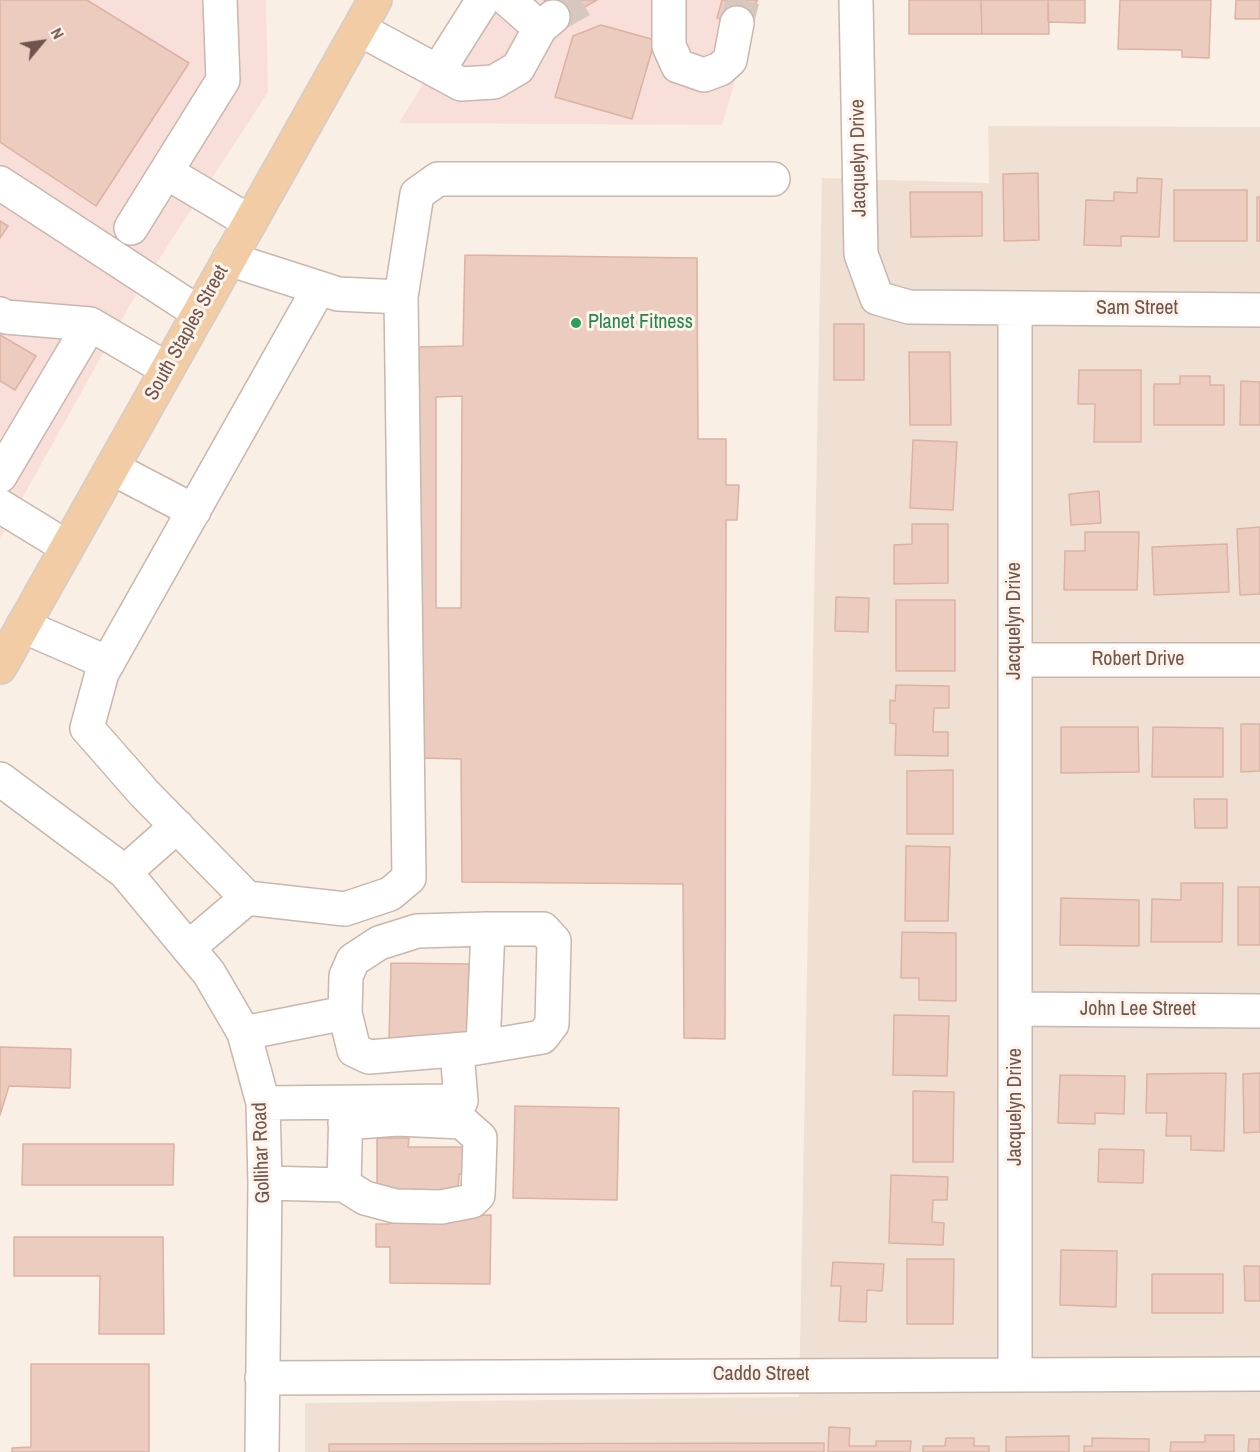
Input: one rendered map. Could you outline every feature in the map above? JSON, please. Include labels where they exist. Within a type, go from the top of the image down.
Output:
[{"type":"main road","name":"South Staples Street","points":[[0,667],[375,0]]},
{"type":"street","points":[[131,228],[223,80],[220,0]]},
{"type":"street","points":[[438,71],[483,0]]},
{"type":"street","points":[[669,0],[669,46],[678,66],[704,75],[720,69],[730,60],[737,23]]},
{"type":"street","name":"Jacquelyn Drive","points":[[856,0],[861,254],[878,298],[909,307],[1015,309],[1015,1373]]},
{"type":"street","points":[[359,29],[461,84],[494,82],[518,68],[547,22],[516,2]]},
{"type":"street","points":[[166,172],[250,222]]},
{"type":"street","points":[[319,288],[102,673],[87,728],[247,898],[345,909],[390,894],[409,878],[401,297],[417,194],[438,179],[773,179]]},
{"type":"street","points":[[0,183],[199,313]]},
{"type":"street","points":[[230,259],[338,294],[401,297]]},
{"type":"street","name":"Sam Street","points":[[1015,309],[1260,310]]},
{"type":"street","points":[[0,314],[6,317],[90,324],[167,369]]},
{"type":"street","points":[[0,476],[90,324]]},
{"type":"street","points":[[112,468],[194,511]]},
{"type":"street","points":[[0,506],[67,547]]},
{"type":"street","points":[[23,626],[108,663]]},
{"type":"street","name":"Robert Drive","points":[[1015,660],[1260,660]]},
{"type":"street","name":"Gollihar Road","points":[[0,778],[125,872],[209,973],[244,1033],[263,1103],[265,1183],[262,1452]]},
{"type":"street","points":[[125,872],[177,826]]},
{"type":"street","points":[[188,948],[247,898]]},
{"type":"street","points":[[543,929],[554,941],[552,1024],[542,1037],[470,1049],[369,1057],[354,1050],[345,1013],[346,976],[353,960],[379,943],[417,931],[543,929]]},
{"type":"street","points":[[265,1183],[344,1185],[365,1198],[394,1206],[441,1207],[472,1201],[478,1195],[480,1138],[462,1112],[488,930]]},
{"type":"street","name":"John Lee Street","points":[[1016,1010],[1260,1011]]},
{"type":"street","points":[[244,1033],[345,1013]]},
{"type":"street","points":[[263,1103],[346,1113],[462,1112]]},
{"type":"street","points":[[344,1185],[346,1113]]},
{"type":"street","name":"Caddo Street","points":[[262,1378],[1015,1373],[1260,1374]]},
{"type":"shaded area","points":[[0,0],[266,0],[268,92],[135,296],[0,538]]},
{"type":"shaded area","points":[[475,0],[759,0],[722,125],[399,123]]},
{"type":"shaded area","points":[[988,126],[1260,127],[1260,1452],[305,1452],[305,1403],[799,1397],[822,178],[989,183]]},
{"type":"building","points":[[0,0],[87,0],[189,63],[96,206],[0,142]]},
{"type":"building","points":[[544,0],[597,0],[556,23]]},
{"type":"building","points":[[722,0],[757,0],[749,27],[717,18]]},
{"type":"building","points":[[909,0],[981,0],[982,34],[909,34]]},
{"type":"building","points":[[981,0],[1048,0],[1049,34],[982,34]]},
{"type":"building","points":[[1048,0],[1085,0],[1085,23],[1048,22]]},
{"type":"building","points":[[1120,0],[1211,0],[1209,58],[1182,57],[1182,50],[1118,49]]},
{"type":"building","points":[[1236,0],[1260,0],[1260,19],[1235,19]]},
{"type":"building","points":[[601,25],[655,40],[632,119],[555,97],[573,36]]},
{"type":"building","points":[[1038,173],[1039,240],[1004,241],[1003,174]]},
{"type":"building","points":[[1137,178],[1162,179],[1159,237],[1121,236],[1121,246],[1084,245],[1086,200],[1114,201],[1114,192],[1137,193]]},
{"type":"building","points":[[1174,190],[1247,190],[1247,241],[1174,241]]},
{"type":"building","points":[[910,192],[982,192],[982,236],[911,237]]},
{"type":"building","points":[[1257,197],[1260,197],[1260,241],[1257,241]]},
{"type":"building","points":[[0,221],[8,226],[0,238]]},
{"type":"building","points":[[465,255],[697,258],[698,439],[726,439],[726,485],[739,485],[737,520],[726,520],[725,1039],[684,1038],[683,884],[462,882],[461,759],[419,758],[418,347],[463,346]],"holes":[[[462,396],[461,608],[436,608],[436,397]]]},
{"type":"building","points":[[834,324],[864,324],[864,380],[834,380]]},
{"type":"building","points":[[0,335],[36,356],[15,390],[0,381]]},
{"type":"building","points":[[909,352],[950,352],[951,425],[910,425]]},
{"type":"building","points":[[1079,370],[1141,370],[1141,442],[1094,442],[1095,404],[1078,404]]},
{"type":"building","points":[[1180,376],[1210,376],[1210,385],[1224,385],[1224,425],[1154,425],[1154,384],[1180,384]]},
{"type":"building","points":[[1241,381],[1260,382],[1260,425],[1240,425]]},
{"type":"building","points":[[913,440],[957,442],[953,510],[910,508]]},
{"type":"building","points":[[1099,491],[1101,523],[1071,525],[1069,494]]},
{"type":"building","points":[[912,524],[948,524],[948,583],[894,584],[894,545],[912,544]]},
{"type":"building","points":[[1260,527],[1260,594],[1240,595],[1237,529]]},
{"type":"building","points":[[1085,532],[1139,532],[1137,590],[1064,590],[1065,551],[1085,551]]},
{"type":"building","points":[[1227,544],[1229,592],[1154,595],[1152,547]]},
{"type":"building","points":[[836,597],[869,598],[868,632],[835,631]]},
{"type":"building","points":[[896,600],[955,600],[955,671],[896,671]]},
{"type":"building","points":[[896,685],[949,686],[949,708],[934,708],[933,732],[948,732],[948,756],[895,755],[896,724],[890,723],[890,700],[895,701]]},
{"type":"building","points":[[1241,724],[1260,724],[1260,771],[1241,772]]},
{"type":"building","points":[[1061,727],[1138,727],[1139,772],[1061,773]]},
{"type":"building","points":[[1153,727],[1223,728],[1223,777],[1152,777]]},
{"type":"building","points":[[953,770],[953,834],[907,834],[907,771]]},
{"type":"building","points":[[1194,799],[1227,799],[1227,828],[1195,828]]},
{"type":"building","points":[[906,846],[950,847],[948,921],[905,921]]},
{"type":"building","points":[[1181,883],[1223,883],[1222,942],[1151,942],[1152,899],[1181,900]]},
{"type":"building","points":[[1238,887],[1260,887],[1260,945],[1238,945]]},
{"type":"building","points":[[1061,898],[1139,900],[1139,946],[1060,945]]},
{"type":"building","points":[[902,932],[956,933],[956,1001],[919,1000],[919,978],[901,978]]},
{"type":"building","points":[[391,963],[469,964],[467,1042],[389,1040]]},
{"type":"building","points":[[894,1015],[949,1016],[947,1076],[893,1075]]},
{"type":"building","points":[[0,1047],[71,1049],[70,1088],[9,1086],[0,1115]]},
{"type":"building","points":[[1226,1073],[1224,1151],[1191,1150],[1191,1136],[1166,1136],[1167,1113],[1146,1113],[1147,1074]]},
{"type":"building","points":[[1260,1073],[1260,1132],[1244,1133],[1243,1074]]},
{"type":"building","points":[[1060,1075],[1125,1076],[1124,1114],[1095,1113],[1095,1124],[1058,1123]]},
{"type":"building","points":[[913,1091],[954,1092],[953,1162],[913,1162]]},
{"type":"building","points":[[515,1106],[619,1108],[617,1200],[513,1198]]},
{"type":"building","points":[[377,1138],[409,1138],[408,1147],[468,1147],[467,1174],[459,1174],[458,1192],[394,1196],[394,1188],[377,1188]]},
{"type":"building","points":[[23,1144],[174,1144],[173,1185],[22,1185]]},
{"type":"building","points":[[1099,1149],[1144,1150],[1143,1183],[1098,1182]]},
{"type":"building","points":[[891,1175],[948,1177],[947,1200],[933,1200],[932,1222],[944,1223],[943,1245],[889,1243]]},
{"type":"building","points":[[491,1215],[490,1284],[390,1283],[390,1247],[376,1247],[376,1224],[390,1224],[390,1217]]},
{"type":"building","points":[[14,1237],[163,1237],[164,1334],[99,1334],[100,1276],[14,1276]]},
{"type":"building","points":[[1061,1250],[1117,1251],[1116,1307],[1060,1305]]},
{"type":"building","points":[[907,1259],[954,1259],[953,1324],[907,1324]]},
{"type":"building","points":[[833,1262],[884,1264],[882,1291],[867,1290],[866,1322],[839,1321],[841,1286],[831,1286]]},
{"type":"building","points":[[1244,1266],[1260,1266],[1260,1301],[1245,1301]]},
{"type":"building","points":[[1152,1274],[1223,1274],[1223,1313],[1152,1313]]},
{"type":"building","points":[[31,1364],[149,1364],[149,1452],[12,1452],[12,1448],[31,1447]]},
{"type":"building","points":[[829,1427],[850,1428],[849,1446],[876,1446],[876,1441],[911,1441],[910,1452],[828,1452]]},
{"type":"building","points":[[1205,1435],[1234,1435],[1234,1452],[1170,1452],[1171,1442],[1205,1442]]},
{"type":"building","points":[[1069,1436],[1069,1452],[1006,1452],[1006,1437]]},
{"type":"building","points":[[946,1438],[974,1438],[974,1446],[989,1446],[989,1452],[923,1452],[923,1446],[945,1446]]},
{"type":"building","points":[[1092,1438],[1149,1439],[1149,1452],[1084,1452],[1084,1446],[1092,1446]]},
{"type":"building","points":[[1249,1439],[1260,1439],[1260,1452],[1248,1452]]},
{"type":"building","points":[[824,1443],[824,1452],[329,1452],[329,1444]]},
{"type":"tunnel","points":[[553,17],[583,0]]},
{"type":"tunnel","points":[[737,23],[743,0]]},
{"type":"place","name":"Planet Fitness","points":[[576,323]]}]
